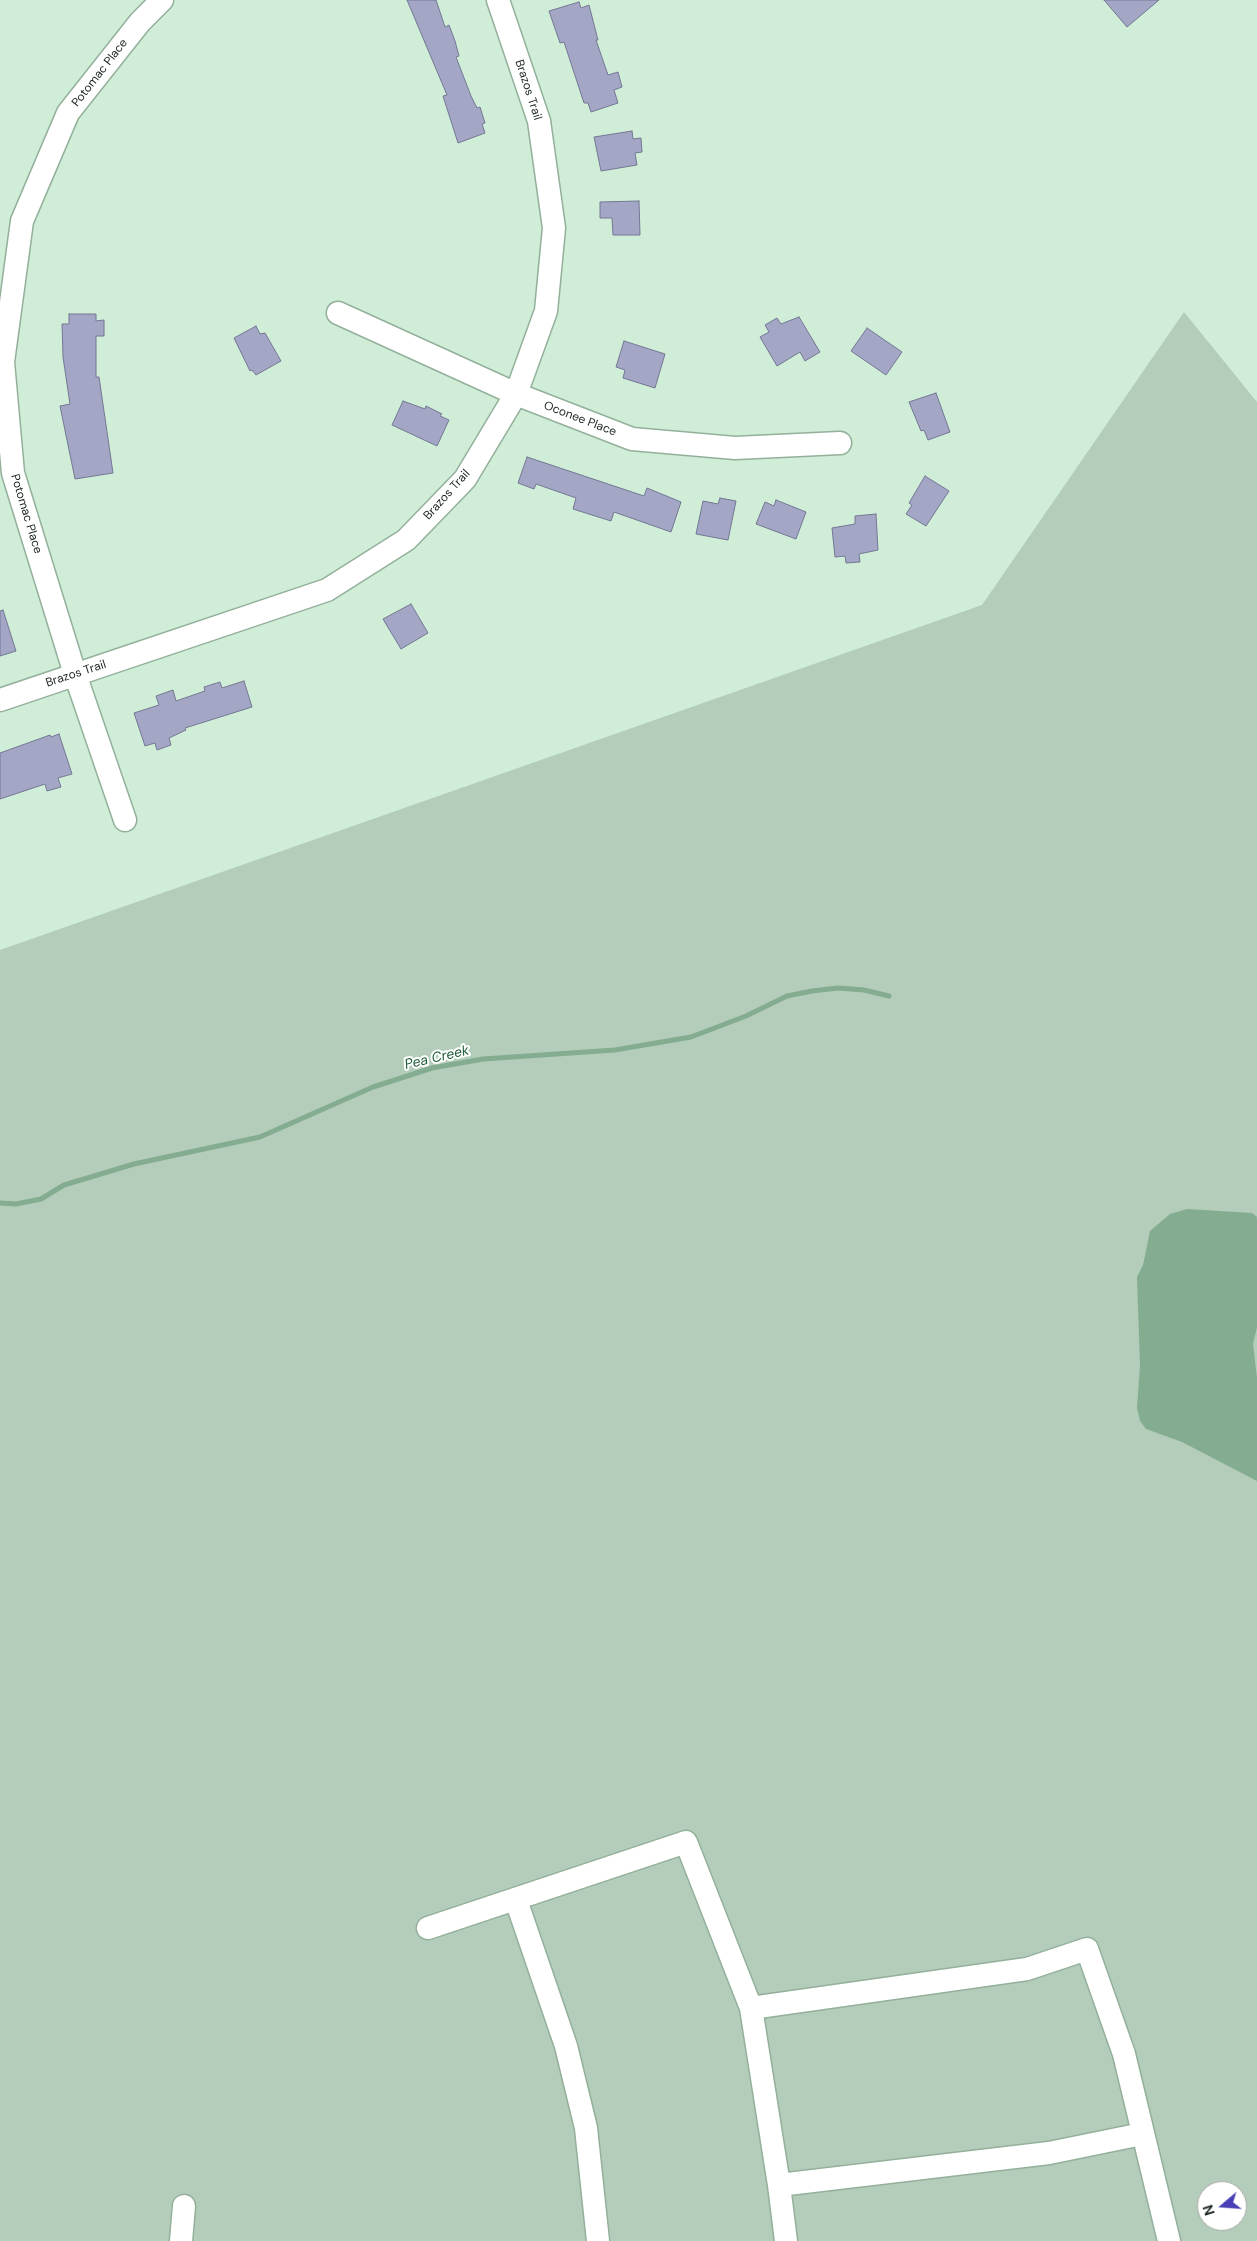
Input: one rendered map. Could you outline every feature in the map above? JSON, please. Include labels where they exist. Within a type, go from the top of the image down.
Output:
[{"type":"street","name":"Potomac Place","points":[[125,820],[75,674],[12,473],[3,362],[22,221],[68,113],[140,22],[162,0]]},
{"type":"street","name":"Brazos Trail","points":[[0,700],[327,590],[406,540],[465,479],[516,394],[546,311],[554,228],[539,120],[498,0]]},
{"type":"street","name":"Oconee Place","points":[[338,313],[516,394],[632,439],[735,448],[840,443]]},
{"type":"street","points":[[428,1928],[686,1842],[750,2008],[779,2185],[786,2241]]},
{"type":"street","points":[[516,1900],[566,2046],[586,2128],[598,2241]]},
{"type":"street","points":[[750,2008],[1027,1969],[1087,1949],[1124,2054],[1169,2241]]},
{"type":"street","points":[[779,2185],[1049,2153],[1142,2134]]},
{"type":"street","points":[[181,2241],[184,2206]]},
{"type":"shaded area","points":[[1184,312],[1257,402],[1257,2241],[0,2241],[0,950],[982,605]]},
{"type":"shaded area","points":[[1187,1209],[1252,1213],[1257,1217],[1257,1327],[1253,1344],[1257,1378],[1257,1481],[1182,1442],[1146,1429],[1140,1421],[1137,1408],[1140,1365],[1137,1277],[1143,1265],[1150,1231],[1170,1214]]},
{"type":"building","points":[[407,0],[436,0],[445,27],[449,25],[455,41],[459,56],[456,57],[471,96],[477,108],[480,107],[485,123],[482,124],[485,133],[458,143],[443,96],[447,95]]},
{"type":"building","points":[[1104,0],[1159,0],[1127,27]]},
{"type":"building","points":[[579,2],[581,8],[589,5],[598,40],[596,40],[608,75],[618,72],[622,87],[614,90],[618,103],[591,112],[588,103],[584,103],[564,42],[560,43],[549,11]]},
{"type":"building","points":[[632,131],[633,139],[641,138],[642,152],[635,153],[637,165],[601,171],[594,137]]},
{"type":"building","points":[[639,201],[640,235],[613,235],[612,218],[600,218],[600,202]]},
{"type":"building","points":[[69,314],[96,314],[96,321],[104,320],[104,336],[96,336],[96,377],[99,377],[113,473],[75,479],[60,406],[70,404],[63,357],[62,324],[69,324]]},
{"type":"building","points":[[799,317],[820,352],[805,361],[800,352],[777,366],[760,337],[769,332],[765,325],[777,318],[781,324]]},
{"type":"building","points":[[256,326],[260,334],[265,333],[281,361],[256,375],[252,370],[250,371],[234,338]]},
{"type":"building","points":[[867,328],[902,352],[886,375],[851,351]]},
{"type":"building","points":[[624,341],[665,354],[655,388],[623,378],[625,370],[616,367]]},
{"type":"building","points":[[936,393],[950,432],[928,440],[924,430],[921,431],[909,402]]},
{"type":"building","points":[[403,401],[425,409],[426,406],[449,420],[437,446],[392,425]]},
{"type":"building","points":[[527,457],[644,496],[647,488],[681,502],[671,532],[614,512],[611,521],[573,509],[576,498],[536,484],[534,489],[518,483]]},
{"type":"building","points":[[925,476],[949,491],[926,526],[906,514],[912,505],[909,503]]},
{"type":"building","points":[[720,498],[736,501],[728,540],[696,534],[703,501],[718,504]]},
{"type":"building","points":[[776,500],[806,512],[796,539],[756,524],[765,502],[774,506]]},
{"type":"building","points":[[876,514],[878,550],[859,554],[860,562],[846,563],[845,556],[835,557],[832,528],[855,524],[855,516]]},
{"type":"building","points":[[411,604],[428,633],[401,649],[383,619]]},
{"type":"building","points":[[3,610],[16,651],[0,656],[0,611]]},
{"type":"building","points":[[244,681],[252,707],[185,728],[186,730],[169,738],[171,745],[157,750],[155,743],[145,746],[134,713],[159,705],[156,696],[173,690],[176,701],[205,691],[204,687],[220,682],[222,688]]},
{"type":"building","points":[[59,734],[72,774],[58,778],[61,787],[47,791],[45,784],[0,799],[0,753],[50,735],[51,737]]},
{"type":"waterway","name":"Pea Creek","points":[[0,1203],[16,1204],[41,1199],[64,1185],[134,1164],[260,1137],[373,1087],[432,1068],[483,1059],[615,1050],[691,1037],[746,1016],[787,996],[812,991],[838,988],[864,990],[889,996]]}]
